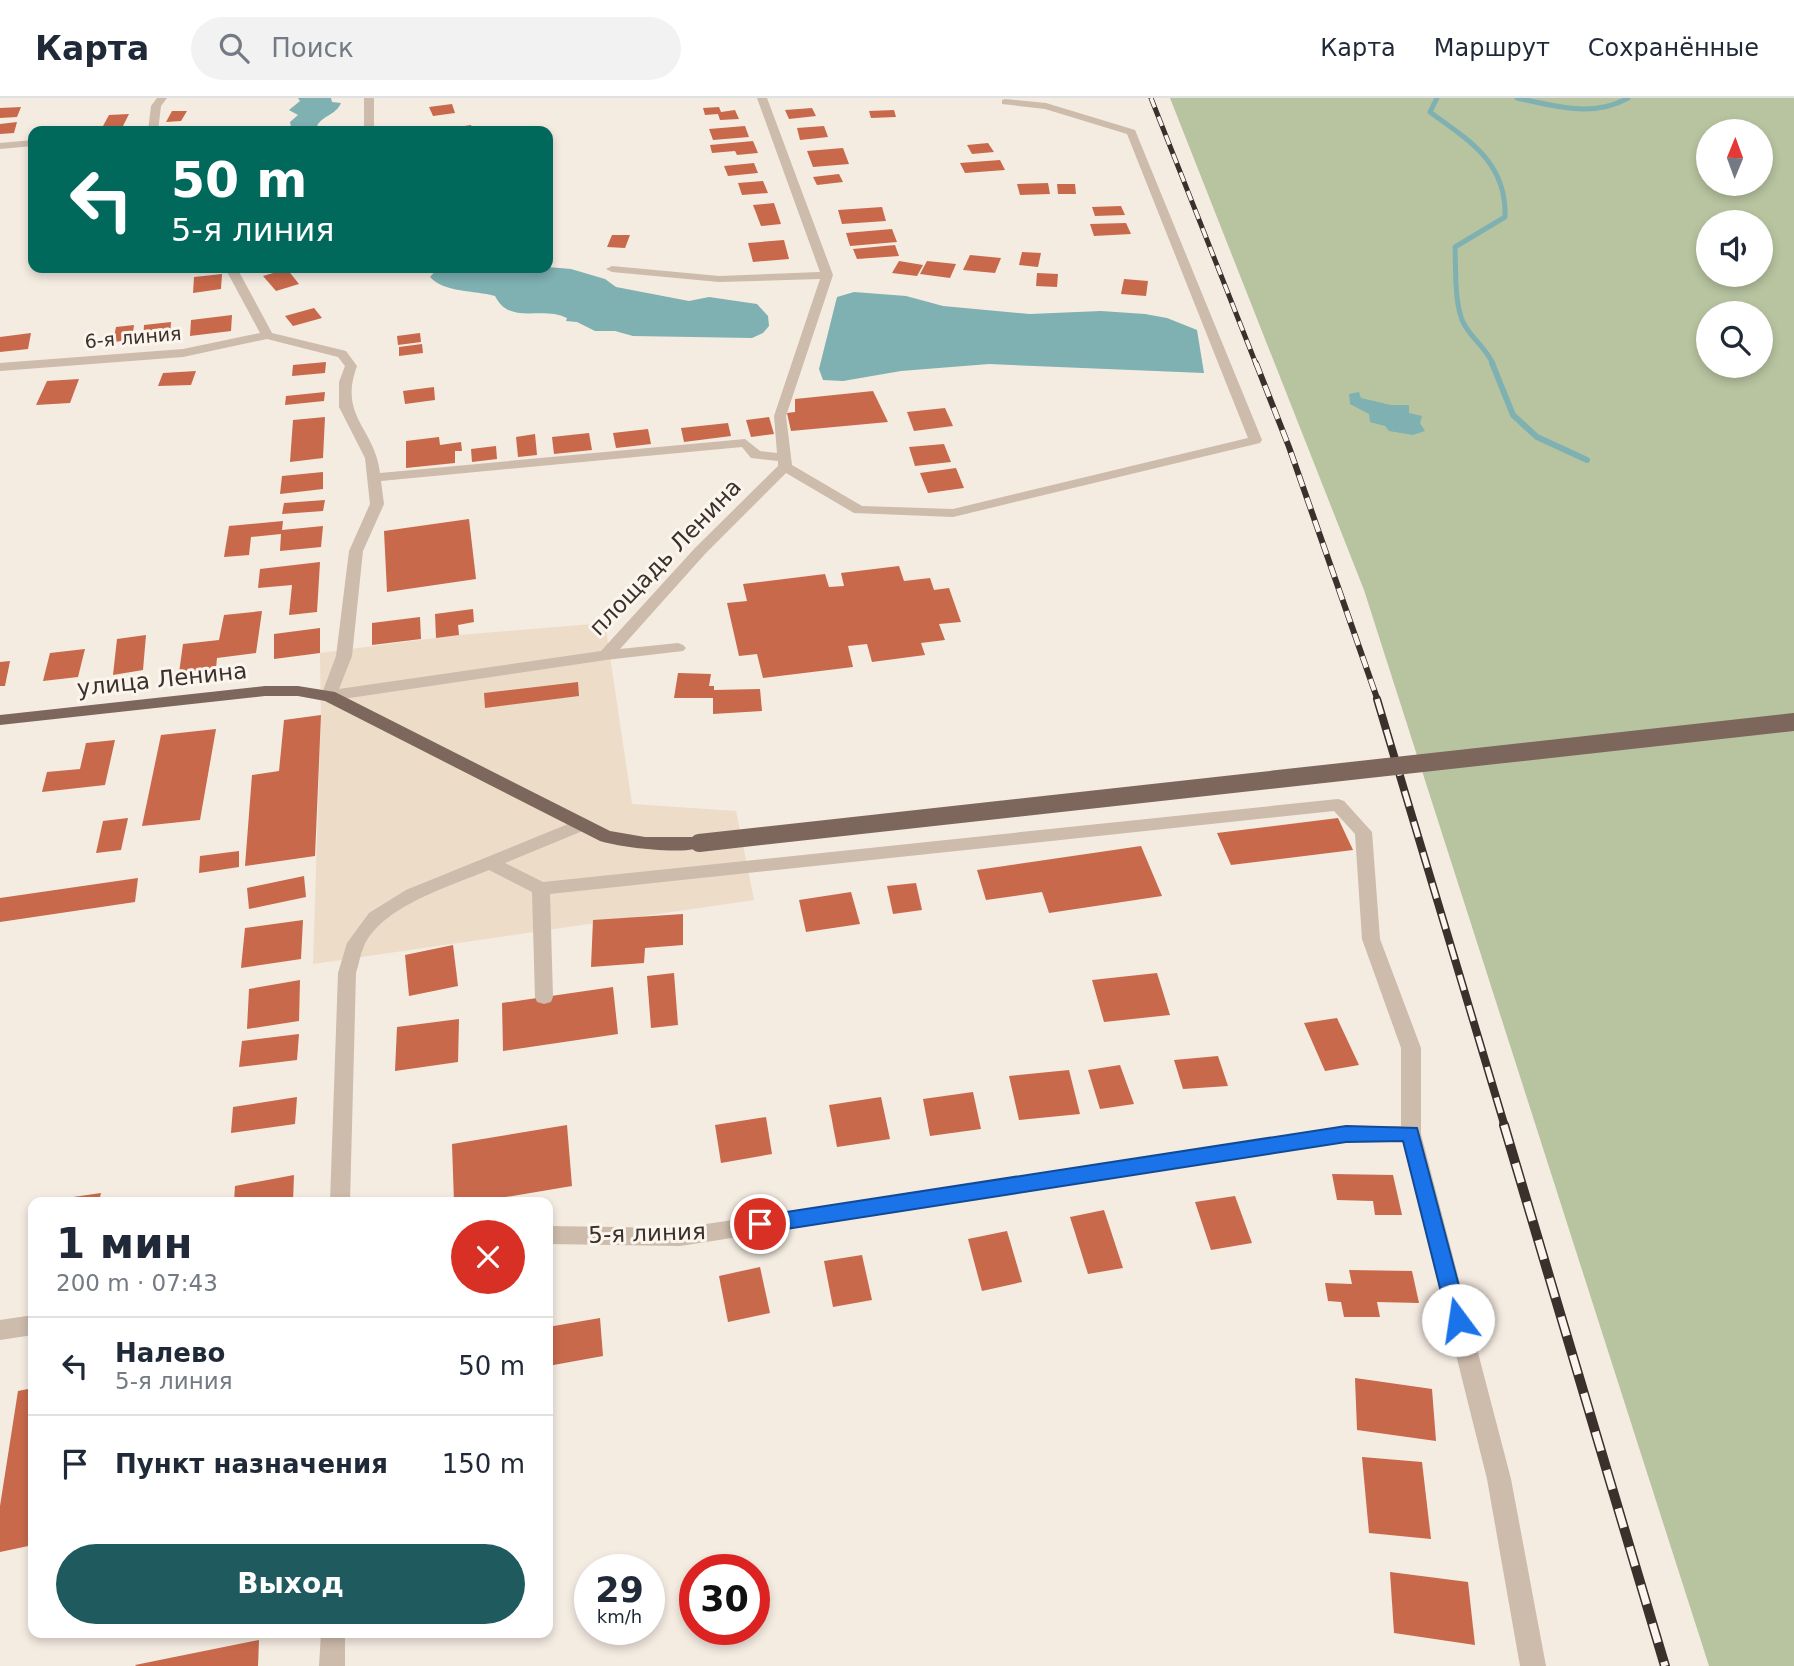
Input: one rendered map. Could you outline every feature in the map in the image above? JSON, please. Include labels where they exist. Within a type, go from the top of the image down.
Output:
[{"type":"main road","name":"улица Ленина","points":[[0,720],[265,691],[298,691],[329,696],[435,748],[579,826],[606,837],[645,843],[699,843],[1794,722]]},
{"type":"street","points":[[154,126],[156,106],[162,98]]},
{"type":"street","points":[[369,98],[369,126]]},
{"type":"street","points":[[762,98],[827,275],[780,416],[785,462],[859,510],[953,513],[1255,440],[1131,132],[1046,106],[1005,102]]},
{"type":"street","points":[[0,146],[28,143]]},
{"type":"street","points":[[612,269],[719,279],[827,275]]},
{"type":"street","points":[[234,273],[267,335],[342,354],[351,366],[345,382],[345,407],[372,458],[377,504],[356,551],[344,656],[329,696]]},
{"type":"street","name":"6-я линия","points":[[0,367],[183,353],[267,335]]},
{"type":"street","name":"площадь Ленина","points":[[373,478],[745,443],[756,455],[785,462]]},
{"type":"street","name":"площадь Ленина","points":[[329,696],[606,654],[785,462]]},
{"type":"street","points":[[606,654],[678,648]]},
{"type":"street","points":[[490,863],[541,889],[1338,805],[1363,832],[1371,939],[1412,1048],[1410,1134],[1499,1479],[1533,1666]]},
{"type":"street","points":[[340,1197],[347,973],[356,943],[375,918],[412,895],[579,826]]},
{"type":"street","points":[[541,889],[544,998]]},
{"type":"street","name":"5-я линия","points":[[553,1235],[680,1237],[1346,1134],[1410,1134]]},
{"type":"street","points":[[0,1330],[28,1326]]},
{"type":"street","points":[[332,1666],[333,1638]]},
{"type":"green space","points":[[1170,98],[1794,98],[1794,1666],[1709,1666],[1364,590]]},
{"type":"shaded area","points":[[605,623],[632,804],[736,811],[754,900],[313,964],[321,715],[320,653],[459,635]]},
{"type":"water","points":[[298,98],[331,98],[332,102],[341,103],[317,126],[291,126],[290,122],[298,115],[289,110],[300,101]]},
{"type":"water","points":[[553,267],[571,269],[605,279],[616,287],[689,301],[709,297],[757,304],[768,316],[769,326],[763,333],[752,338],[633,336],[615,331],[595,331],[557,315],[518,313],[501,305],[495,296],[444,286],[430,277],[434,273],[553,273]]},
{"type":"water","points":[[854,292],[906,296],[943,306],[1030,314],[1101,311],[1167,318],[1197,330],[1204,373],[989,364],[901,371],[843,381],[823,380],[819,369],[837,297]]},
{"type":"water","points":[[1359,392],[1361,398],[1391,405],[1409,405],[1409,413],[1422,416],[1420,423],[1425,431],[1413,435],[1389,431],[1385,426],[1370,422],[1369,414],[1350,404],[1349,394]]},
{"type":"building","points":[[452,104],[455,113],[433,116],[429,107]]},
{"type":"building","points":[[21,107],[17,117],[0,118],[0,108]]},
{"type":"building","points":[[719,107],[721,112],[735,110],[739,119],[720,120],[718,114],[705,115],[703,108]]},
{"type":"building","points":[[812,108],[816,116],[789,119],[785,110]]},
{"type":"building","points":[[894,110],[896,117],[871,118],[869,111]]},
{"type":"building","points":[[172,111],[187,111],[181,121],[166,122]]},
{"type":"building","points":[[129,114],[123,126],[103,126],[109,115]]},
{"type":"building","points":[[17,122],[14,133],[0,134],[0,124]]},
{"type":"building","points":[[745,126],[749,137],[713,140],[709,129]]},
{"type":"building","points":[[824,126],[828,137],[800,140],[797,128]]},
{"type":"building","points":[[753,141],[758,153],[712,153],[710,145]]},
{"type":"building","points":[[988,143],[994,152],[972,154],[967,145]]},
{"type":"building","points":[[843,148],[849,164],[813,167],[807,151]]},
{"type":"building","points":[[1000,160],[1005,170],[965,173],[960,163]]},
{"type":"building","points":[[754,163],[758,173],[728,176],[724,166]]},
{"type":"building","points":[[839,174],[843,182],[817,185],[813,177]]},
{"type":"building","points":[[763,181],[768,193],[742,195],[738,183]]},
{"type":"building","points":[[1048,183],[1050,194],[1020,195],[1017,184]]},
{"type":"building","points":[[1057,184],[1075,184],[1076,194],[1058,194]]},
{"type":"building","points":[[774,203],[781,224],[761,226],[753,205]]},
{"type":"building","points":[[1121,206],[1125,215],[1095,216],[1092,207]]},
{"type":"building","points":[[882,207],[886,221],[842,224],[838,210]]},
{"type":"building","points":[[1126,223],[1131,234],[1094,236],[1090,224]]},
{"type":"building","points":[[892,229],[897,242],[850,246],[846,233]]},
{"type":"building","points":[[612,235],[630,235],[625,248],[607,247]]},
{"type":"building","points":[[784,240],[789,259],[753,262],[748,243]]},
{"type":"building","points":[[895,245],[899,256],[857,259],[853,249]]},
{"type":"building","points":[[1022,252],[1041,253],[1038,267],[1019,265]]},
{"type":"building","points":[[970,255],[1001,258],[995,273],[963,270]]},
{"type":"building","points":[[899,261],[923,265],[917,276],[892,273]]},
{"type":"building","points":[[927,261],[956,264],[950,278],[920,274]]},
{"type":"building","points":[[290,273],[299,284],[276,291],[263,276]]},
{"type":"building","points":[[1037,273],[1058,274],[1057,287],[1036,286]]},
{"type":"building","points":[[222,274],[221,289],[193,293],[194,277]]},
{"type":"building","points":[[1124,279],[1148,281],[1146,296],[1121,294]]},
{"type":"building","points":[[314,308],[322,318],[293,326],[285,316]]},
{"type":"building","points":[[232,315],[231,331],[190,336],[191,320]]},
{"type":"building","points":[[171,322],[170,337],[143,340],[144,325]]},
{"type":"building","points":[[134,325],[132,340],[113,342],[116,327]]},
{"type":"building","points":[[31,333],[28,349],[0,352],[0,337]]},
{"type":"building","points":[[420,333],[421,342],[398,345],[397,336]]},
{"type":"building","points":[[422,344],[423,353],[399,356],[399,347]]},
{"type":"building","points":[[326,362],[325,373],[292,376],[293,365]]},
{"type":"building","points":[[196,371],[191,385],[158,386],[163,373]]},
{"type":"building","points":[[79,379],[70,403],[36,405],[47,381]]},
{"type":"building","points":[[434,387],[435,400],[405,404],[403,391]]},
{"type":"building","points":[[873,391],[888,422],[791,431],[787,413],[795,412],[795,399]]},
{"type":"building","points":[[325,392],[324,401],[285,405],[286,396]]},
{"type":"building","points":[[945,408],[953,426],[914,431],[907,412]]},
{"type":"building","points":[[325,417],[323,458],[290,462],[293,420]]},
{"type":"building","points":[[769,417],[774,434],[751,437],[746,420]]},
{"type":"building","points":[[728,423],[731,436],[684,442],[681,428]]},
{"type":"building","points":[[648,429],[651,444],[616,448],[613,433]]},
{"type":"building","points":[[589,433],[592,450],[554,454],[552,437]]},
{"type":"building","points":[[535,434],[537,455],[518,457],[516,437]]},
{"type":"building","points":[[439,437],[440,445],[461,442],[462,451],[455,451],[455,463],[406,468],[406,441]]},
{"type":"building","points":[[944,444],[951,462],[915,466],[909,447]]},
{"type":"building","points":[[496,446],[497,459],[472,462],[471,449]]},
{"type":"building","points":[[956,468],[964,488],[928,493],[920,473]]},
{"type":"building","points":[[323,472],[323,489],[280,494],[282,476]]},
{"type":"building","points":[[325,500],[323,511],[282,514],[284,503]]},
{"type":"building","points":[[469,519],[476,579],[387,592],[384,531]]},
{"type":"building","points":[[283,521],[282,530],[323,526],[321,547],[280,551],[281,534],[251,537],[249,555],[224,557],[229,526]]},
{"type":"building","points":[[320,562],[317,612],[289,615],[292,585],[258,588],[260,569]]},
{"type":"building","points":[[899,566],[904,581],[930,578],[934,590],[949,588],[961,622],[939,624],[945,640],[921,643],[925,655],[872,662],[867,644],[848,646],[853,667],[763,678],[757,654],[739,656],[727,603],[747,601],[743,584],[825,574],[829,587],[844,586],[841,573]]},
{"type":"building","points":[[473,609],[474,622],[458,625],[459,635],[436,638],[435,614]]},
{"type":"building","points":[[262,611],[256,653],[217,658],[216,668],[179,673],[183,644],[219,640],[224,615]]},
{"type":"building","points":[[420,617],[421,639],[372,645],[372,623]]},
{"type":"building","points":[[320,628],[320,653],[274,659],[274,634]]},
{"type":"building","points":[[146,635],[143,670],[113,675],[117,639]]},
{"type":"building","points":[[85,649],[78,677],[43,681],[50,653]]},
{"type":"building","points":[[10,661],[5,686],[0,686],[0,662]]},
{"type":"building","points":[[678,673],[711,674],[709,686],[714,686],[714,690],[760,689],[762,711],[713,714],[713,698],[674,698]]},
{"type":"building","points":[[578,682],[579,696],[485,708],[484,693]]},
{"type":"building","points":[[321,715],[315,856],[245,866],[252,775],[279,771],[284,720]]},
{"type":"building","points":[[216,729],[200,820],[142,826],[161,735]]},
{"type":"building","points":[[115,740],[105,785],[42,792],[47,772],[80,769],[86,743]]},
{"type":"building","points":[[128,818],[121,850],[96,853],[103,821]]},
{"type":"building","points":[[1338,818],[1353,850],[1231,865],[1217,833]]},
{"type":"building","points":[[1141,846],[1162,896],[1049,913],[1042,892],[986,900],[977,870]]},
{"type":"building","points":[[239,851],[239,867],[199,873],[200,856]]},
{"type":"building","points":[[304,876],[306,897],[249,909],[247,888]]},
{"type":"building","points":[[138,878],[135,902],[0,922],[0,898]]},
{"type":"building","points":[[916,883],[922,910],[893,914],[887,886]]},
{"type":"building","points":[[851,892],[860,924],[806,932],[799,900]]},
{"type":"building","points":[[683,914],[683,945],[645,948],[644,963],[591,967],[593,920]]},
{"type":"building","points":[[303,920],[301,959],[241,968],[245,928]]},
{"type":"building","points":[[453,945],[458,986],[409,996],[405,955]]},
{"type":"building","points":[[674,973],[678,1025],[651,1028],[647,976]]},
{"type":"building","points":[[1157,973],[1170,1015],[1104,1022],[1092,980]]},
{"type":"building","points":[[300,980],[299,1021],[247,1029],[249,989]]},
{"type":"building","points":[[613,987],[618,1034],[503,1051],[502,1003]]},
{"type":"building","points":[[1337,1018],[1359,1065],[1325,1071],[1304,1023]]},
{"type":"building","points":[[459,1019],[458,1062],[395,1071],[397,1027]]},
{"type":"building","points":[[299,1034],[297,1060],[239,1067],[242,1041]]},
{"type":"building","points":[[1218,1056],[1228,1086],[1183,1089],[1174,1060]]},
{"type":"building","points":[[1120,1065],[1134,1104],[1100,1109],[1088,1070]]},
{"type":"building","points":[[1069,1070],[1080,1114],[1019,1120],[1009,1076]]},
{"type":"building","points":[[973,1092],[981,1129],[930,1136],[923,1099]]},
{"type":"building","points":[[297,1097],[295,1124],[231,1133],[233,1107]]},
{"type":"building","points":[[881,1097],[890,1139],[837,1147],[829,1105]]},
{"type":"building","points":[[766,1117],[772,1154],[721,1163],[715,1125]]},
{"type":"building","points":[[567,1125],[572,1186],[506,1197],[454,1197],[452,1144]]},
{"type":"building","points":[[1332,1174],[1393,1175],[1402,1215],[1375,1215],[1373,1201],[1337,1200]]},
{"type":"building","points":[[294,1175],[293,1197],[234,1197],[235,1186]]},
{"type":"building","points":[[101,1193],[100,1197],[73,1197]]},
{"type":"building","points":[[1235,1196],[1252,1243],[1211,1250],[1195,1202]]},
{"type":"building","points":[[1104,1210],[1123,1268],[1088,1274],[1070,1217]]},
{"type":"building","points":[[1007,1231],[1022,1282],[982,1291],[968,1239]]},
{"type":"building","points":[[862,1255],[872,1300],[833,1307],[824,1261]]},
{"type":"building","points":[[760,1267],[770,1313],[728,1322],[719,1276]]},
{"type":"building","points":[[1349,1270],[1412,1271],[1419,1303],[1377,1302],[1380,1317],[1344,1317],[1341,1302],[1328,1301],[1325,1283],[1352,1284]]},
{"type":"building","points":[[600,1318],[603,1356],[553,1365],[553,1326]]},
{"type":"building","points":[[1355,1378],[1432,1389],[1436,1441],[1357,1430]]},
{"type":"building","points":[[28,1389],[28,1546],[0,1552],[0,1506],[18,1391]]},
{"type":"building","points":[[1362,1457],[1422,1462],[1431,1539],[1369,1533]]},
{"type":"building","points":[[1390,1572],[1468,1582],[1475,1645],[1394,1633]]},
{"type":"building","points":[[259,1640],[258,1666],[135,1665]]},
{"type":"waterway","points":[[1437,98],[1430,112],[1483,155],[1500,182],[1504,198],[1505,217],[1455,247],[1456,287],[1461,316],[1467,329],[1493,364]]},
{"type":"waterway","points":[[1517,98],[1559,107],[1587,109],[1601,108],[1628,98]]},
{"type":"waterway","points":[[1492,363],[1513,415],[1537,437],[1587,460]]},
{"type":"railway","points":[[1151,98],[1256,364]]},
{"type":"railway","points":[[1256,363],[1289,447],[1378,701]]},
{"type":"railway","points":[[1377,699],[1505,1127]]},
{"type":"railway","points":[[1504,1125],[1665,1666]]},
{"type":"route","points":[[760,1224],[1346,1134],[1410,1134],[1458,1320]]}]
